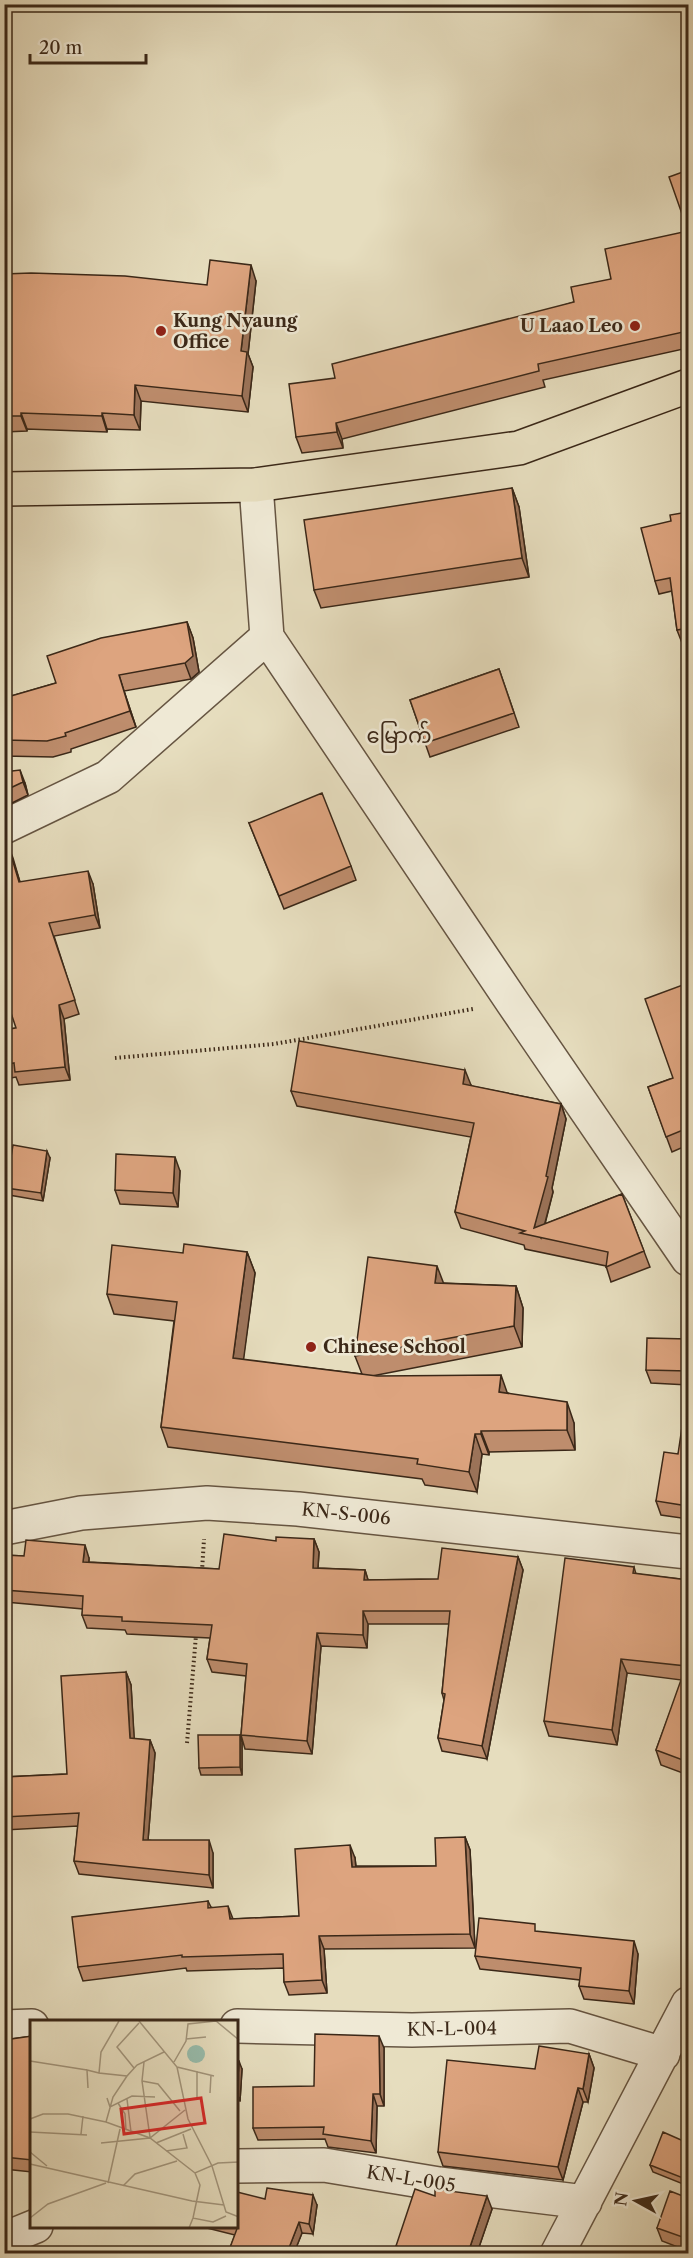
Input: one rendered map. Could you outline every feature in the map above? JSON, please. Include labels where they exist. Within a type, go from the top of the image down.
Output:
[{"type":"highway","points":[[4,489],[256,485],[519,448],[688,386]]},
{"type":"street","points":[[256,485],[267,637],[688,1259]]},
{"type":"street","points":[[4,827],[108,777],[267,637]]},
{"type":"street","name":"KN-S-006","points":[[4,1528],[81,1513],[207,1503],[298,1509],[688,1552]]},
{"type":"street","points":[[557,2253],[688,2004]]},
{"type":"street","points":[[4,2027],[30,2026]]},
{"type":"street","name":"KN-L-004","points":[[238,2026],[412,2030],[570,2026],[663,2054]]},
{"type":"street","name":"KN-L-005","points":[[238,2166],[324,2165],[439,2184],[585,2202]]},
{"type":"street","points":[[4,2239],[31,2228]]},
{"type":"path","points":[[115,1058],[274,1044],[513,1003]]},
{"type":"path","points":[[202,1571],[207,1503]]},
{"type":"path","points":[[187,1743],[197,1628]]},
{"type":"building","points":[[688,170],[688,231],[669,177]]},
{"type":"building","points":[[688,231],[688,331],[538,364],[539,371],[336,423],[337,432],[296,437],[289,384],[335,378],[332,364],[574,302],[571,287],[611,279],[605,249]]},
{"type":"building","points":[[210,260],[251,265],[241,351],[247,352],[242,396],[135,385],[134,415],[21,413],[21,416],[4,416],[4,274],[125,276],[207,285]]},
{"type":"building","points":[[512,488],[522,558],[314,590],[304,520]]},
{"type":"building","points":[[688,512],[688,628],[677,630],[670,578],[655,581],[641,528],[671,521],[670,515]]},
{"type":"building","points":[[187,622],[193,656],[185,663],[119,675],[130,711],[47,741],[4,740],[4,698],[56,683],[47,656],[101,638]]},
{"type":"building","points":[[499,669],[514,713],[425,743],[410,700]]},
{"type":"building","points":[[20,770],[23,782],[4,791],[4,772]]},
{"type":"building","points":[[322,793],[351,866],[279,896],[249,823]]},
{"type":"building","points":[[8,845],[19,882],[88,871],[95,915],[49,923],[75,1000],[59,1005],[65,1067],[15,1072],[14,1063],[4,1065],[4,1030],[16,1028],[4,992],[4,846]]},
{"type":"building","points":[[688,983],[688,1128],[666,1137],[648,1087],[673,1078],[645,999]]},
{"type":"building","points":[[299,1041],[465,1070],[463,1084],[561,1104],[546,1176],[548,1177],[534,1228],[622,1194],[644,1251],[606,1267],[608,1252],[520,1233],[525,1231],[455,1212],[474,1123],[291,1091]]},
{"type":"building","points":[[13,1145],[47,1151],[41,1193],[6,1188]]},
{"type":"building","points":[[116,1154],[175,1157],[173,1193],[115,1190]]},
{"type":"building","points":[[184,1244],[247,1252],[233,1358],[377,1376],[501,1375],[499,1392],[567,1402],[567,1430],[481,1431],[481,1434],[475,1434],[469,1472],[417,1464],[418,1459],[161,1427],[177,1302],[107,1294],[112,1245],[183,1253]]},
{"type":"building","points":[[368,1257],[437,1266],[435,1283],[516,1286],[514,1326],[355,1356]]},
{"type":"building","points":[[647,1338],[688,1339],[688,1371],[646,1370]]},
{"type":"building","points":[[682,1427],[688,1428],[688,1506],[656,1501],[664,1452],[678,1454]]},
{"type":"building","points":[[224,1534],[276,1541],[276,1537],[314,1539],[313,1568],[365,1570],[364,1580],[438,1579],[442,1548],[518,1557],[482,1746],[438,1738],[445,1694],[442,1693],[450,1611],[363,1611],[363,1635],[317,1633],[307,1741],[241,1735],[247,1664],[207,1659],[212,1625],[122,1621],[122,1617],[82,1615],[83,1596],[4,1590],[4,1555],[24,1556],[26,1540],[85,1545],[83,1562],[219,1569]]},
{"type":"building","points":[[565,1558],[634,1567],[633,1573],[688,1580],[688,1762],[656,1750],[686,1666],[621,1659],[612,1730],[544,1721]]},
{"type":"building","points":[[126,1672],[130,1738],[150,1740],[143,1840],[209,1840],[209,1875],[74,1861],[79,1813],[4,1817],[4,1777],[67,1774],[61,1676]]},
{"type":"building","points":[[198,1735],[240,1735],[240,1767],[199,1768]]},
{"type":"building","points":[[465,1837],[470,1934],[319,1936],[322,1980],[284,1982],[283,1954],[182,1957],[182,1955],[78,1967],[72,1917],[208,1901],[208,1908],[228,1906],[230,1919],[299,1916],[295,1849],[350,1845],[352,1867],[436,1866],[435,1838]]},
{"type":"building","points":[[479,1918],[535,1924],[535,1931],[634,1941],[629,1991],[579,1986],[581,1968],[475,1956]]},
{"type":"building","points":[[315,2034],[379,2036],[380,2094],[373,2094],[371,2141],[323,2134],[324,2127],[253,2128],[253,2087],[314,2086]]},
{"type":"building","points":[[30,2036],[30,2160],[4,2157],[4,2040]]},
{"type":"building","points":[[539,2046],[589,2054],[583,2089],[578,2088],[558,2167],[438,2152],[447,2060],[535,2069]]},
{"type":"building","points":[[663,2132],[688,2143],[688,2180],[650,2165]]},
{"type":"building","points":[[267,2188],[313,2195],[309,2224],[299,2222],[287,2253],[228,2253],[238,2228],[238,2192],[265,2199]]},
{"type":"building","points":[[415,2189],[435,2196],[435,2189],[487,2196],[468,2253],[418,2253],[396,2246]]},
{"type":"building","points":[[670,2191],[688,2198],[688,2239],[657,2228]]},
{"type":"place","name":"U Laao Leo","points":[[635,326]]},
{"type":"place","name":"Kung Nyaung Office","points":[[161,331]]},
{"type":"place","name":"Chinese School","points":[[311,1347]]},
{"type":"district","name":"မြောက်","points":[[399,736]]}]
